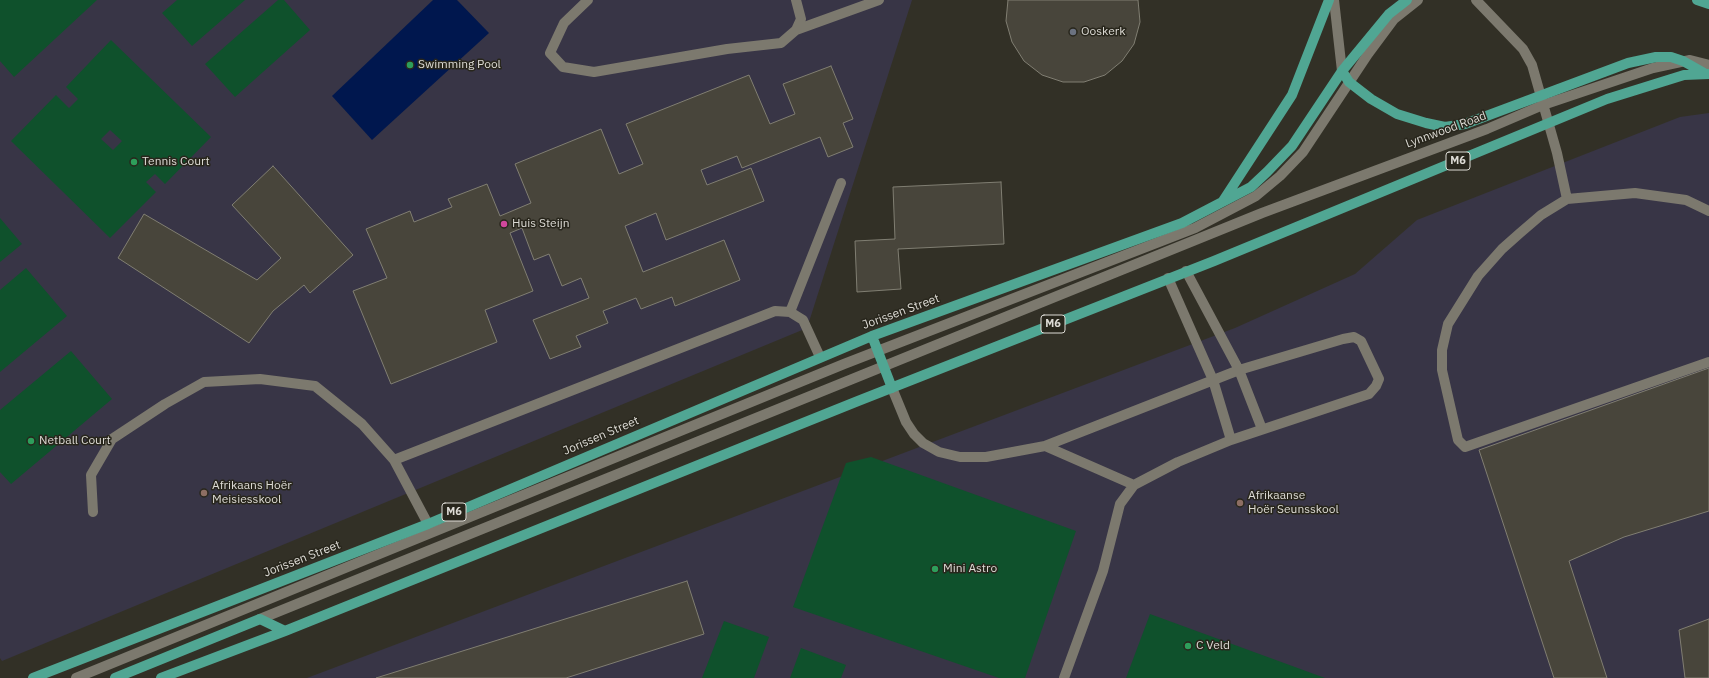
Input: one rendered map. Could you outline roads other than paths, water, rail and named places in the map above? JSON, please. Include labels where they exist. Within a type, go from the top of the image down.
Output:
[{"type":"main road","points":[[1223,201],[1292,95],[1329,0]]},
{"type":"main road","name":"M6","points":[[1223,201],[1251,187],[1292,146],[1342,71],[1390,14],[1407,0]]},
{"type":"main road","points":[[1697,0],[1709,4]]},
{"type":"main road","points":[[1342,71],[1349,82],[1371,99],[1397,114],[1445,127],[1465,124],[1542,100],[1628,63],[1656,57],[1671,57],[1708,71]]},
{"type":"main road","name":"M6","points":[[161,678],[285,631],[1168,278],[1214,261],[1607,99],[1684,75],[1708,71]]},
{"type":"main road","name":"Jorissen Street","points":[[32,678],[428,524],[872,336],[1182,223],[1223,201]]},
{"type":"main road","points":[[872,336],[892,388]]},
{"type":"main road","points":[[114,678],[260,619],[285,631]]},
{"type":"street","points":[[588,0],[564,23],[550,53],[563,67],[594,72],[726,49],[781,43],[796,30],[879,0]]},
{"type":"street","points":[[796,0],[800,18],[796,30]]},
{"type":"street","points":[[1334,0],[1342,71]]},
{"type":"street","points":[[1349,82],[1394,19],[1418,0]]},
{"type":"street","points":[[1476,0],[1523,49],[1532,65],[1549,123],[1567,199]]},
{"type":"street","name":"Jorissen Street","points":[[76,678],[878,351],[1195,228],[1256,196],[1280,176],[1303,152],[1349,82]]},
{"type":"street","name":"Lynnwood Road","points":[[883,366],[1322,189],[1487,129],[1542,100]]},
{"type":"street","points":[[790,312],[841,183]]},
{"type":"street","points":[[1709,210],[1686,200],[1634,193],[1567,199],[1541,215],[1502,249],[1478,276],[1448,324],[1442,350],[1442,370],[1459,442],[1465,447],[1709,362]]},
{"type":"street","points":[[1186,271],[1239,370],[1262,429]]},
{"type":"street","points":[[1168,278],[1213,380],[1231,440]]},
{"type":"street","points":[[394,460],[775,311],[790,312],[803,320],[820,357]]},
{"type":"street","points":[[892,388],[906,422],[914,434],[923,443],[939,452],[960,457],[986,457],[1045,446],[1239,370],[1343,339],[1354,337],[1362,341],[1379,379],[1370,394],[1231,440],[1178,462],[1134,485],[1120,504],[1103,571],[1064,678]]},
{"type":"street","points":[[260,619],[883,366]]},
{"type":"street","points":[[93,512],[91,475],[112,439],[165,404],[204,382],[260,379],[315,386],[362,424],[394,460],[428,524]]},
{"type":"street","points":[[1045,446],[1134,485]]},
{"type":"place","name":"Ooskerk","points":[[1073,32]]},
{"type":"place","name":"Swimming Pool","points":[[410,65]]},
{"type":"place","name":"Tennis Court","points":[[134,162]]},
{"type":"place","name":"Huis Steijn","points":[[504,224]]},
{"type":"place","name":"Netball Court","points":[[31,441]]},
{"type":"place","name":"Afrikaans Hoër Meisiesskool","points":[[204,493]]},
{"type":"place","name":"Afrikaanse Hoër Seunsskool","points":[[1240,503]]},
{"type":"place","name":"Mini Astro","points":[[935,569]]},
{"type":"place","name":"C Veld","points":[[1188,646]]}]
